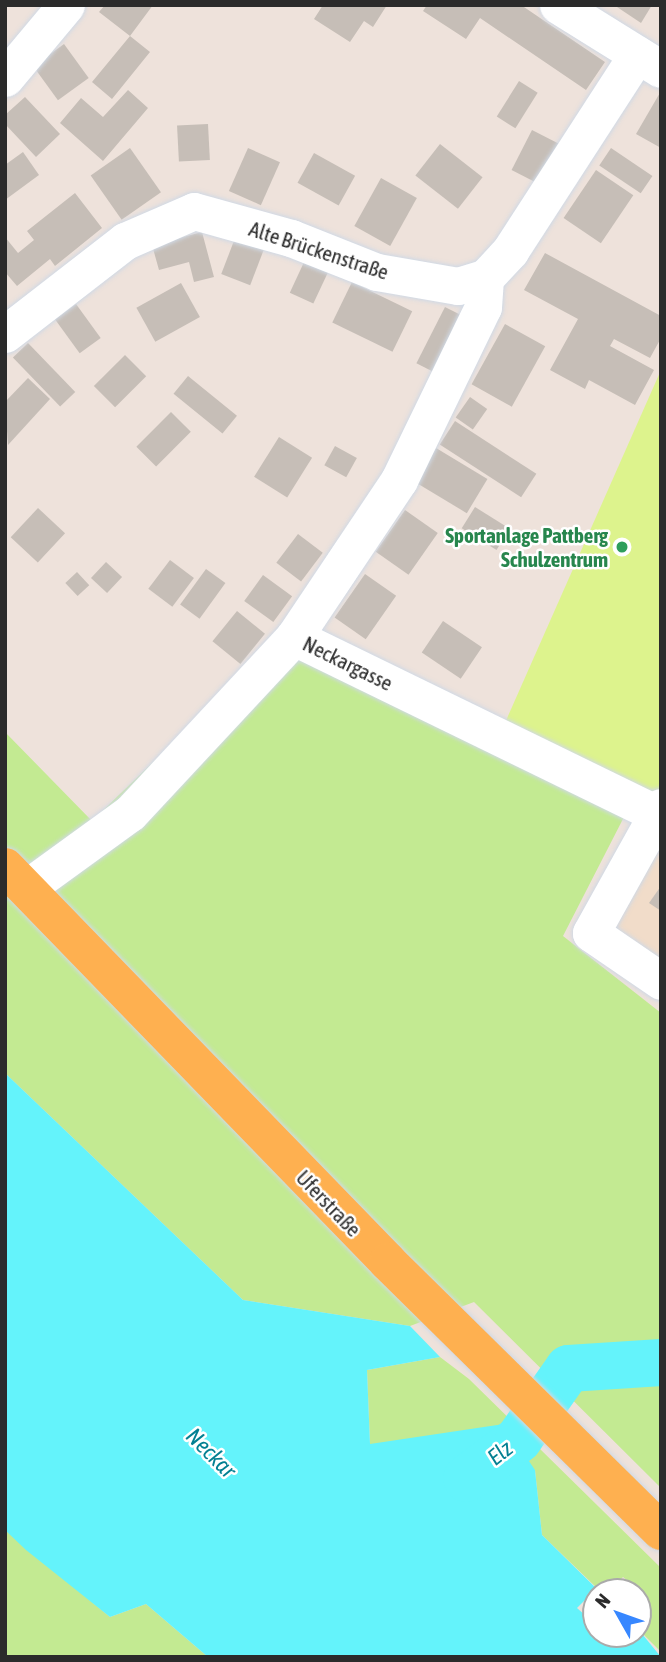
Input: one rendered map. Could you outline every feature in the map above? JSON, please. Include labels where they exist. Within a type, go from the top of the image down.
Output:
[{"type":"main road","name":"Uferstraße","points":[[13,872],[388,1262],[661,1531]]},
{"type":"street","points":[[5,78],[66,5]]},
{"type":"street","points":[[485,278],[510,251],[649,62],[558,5]]},
{"type":"street","name":"Alte Brückenstraße","points":[[5,334],[124,241],[194,211],[291,238],[377,272],[458,286],[485,278]]},
{"type":"street","name":"Neckargasse","points":[[485,278],[483,307],[399,480],[294,637],[659,811],[591,933],[661,981]]},
{"type":"street","points":[[80,940],[13,872],[130,813],[294,637]]},
{"type":"shaded area","points":[[661,842],[661,1002],[598,952]]},
{"type":"green space","name":"Sportanlage Pattberg Schulzentrum","points":[[661,370],[661,786],[655,797],[504,725]]},
{"type":"green space","points":[[301,659],[625,815],[563,936],[661,1013],[661,1488],[474,1302],[410,1326],[243,1300],[5,1073],[5,732],[92,821],[228,690]]},
{"type":"green space","points":[[440,1357],[469,1379],[661,1568],[661,1652],[652,1643],[652,1578],[587,1578],[542,1535],[535,1470],[370,1444],[367,1370]]},
{"type":"green space","points":[[5,1530],[110,1617],[146,1604],[208,1657],[5,1657]]},
{"type":"water","name":"Neckar","points":[[5,1073],[243,1300],[410,1326],[440,1357],[367,1370],[370,1444],[504,1424],[535,1470],[542,1535],[586,1578],[582,1578],[582,1648],[652,1646],[661,1657],[208,1657],[146,1604],[110,1617],[5,1530]]},
{"type":"building","points":[[105,5],[153,5],[130,36],[99,12]]},
{"type":"building","points":[[323,5],[387,5],[373,27],[364,21],[350,42],[314,19]]},
{"type":"building","points":[[427,5],[521,5],[605,62],[586,90],[480,18],[466,39],[423,11]]},
{"type":"building","points":[[614,5],[652,5],[641,23]]},
{"type":"building","points":[[130,36],[150,52],[112,99],[92,82]]},
{"type":"building","points":[[64,44],[89,78],[58,100],[33,66]]},
{"type":"building","points":[[519,81],[538,93],[515,128],[497,117]]},
{"type":"building","points":[[128,90],[148,108],[103,161],[60,123],[81,98],[103,117]]},
{"type":"building","points":[[661,91],[661,148],[636,134]]},
{"type":"building","points":[[25,97],[60,134],[36,157],[5,124],[5,115]]},
{"type":"building","points":[[208,124],[210,160],[179,162],[177,126]]},
{"type":"building","points":[[532,130],[562,145],[542,186],[512,170]]},
{"type":"building","points":[[440,144],[483,177],[458,209],[415,176]]},
{"type":"building","points":[[130,148],[161,192],[122,220],[91,176]]},
{"type":"building","points":[[248,148],[280,162],[261,205],[229,191]]},
{"type":"building","points":[[611,148],[652,176],[641,193],[599,165]]},
{"type":"building","points":[[23,152],[39,175],[5,200],[5,165]]},
{"type":"building","points":[[314,153],[355,176],[339,206],[298,183]]},
{"type":"building","points":[[596,170],[633,195],[601,243],[564,218]]},
{"type":"building","points":[[381,178],[417,198],[390,246],[354,226]]},
{"type":"building","points":[[75,193],[102,228],[55,266],[50,259],[17,286],[5,272],[5,237],[18,253],[34,240],[27,231]]},
{"type":"building","points":[[202,232],[214,277],[194,282],[189,262],[159,270],[152,245]]},
{"type":"building","points":[[237,233],[266,244],[250,285],[221,274]]},
{"type":"building","points":[[545,253],[661,316],[661,338],[650,358],[614,339],[610,346],[654,370],[635,405],[589,380],[585,389],[550,370],[578,319],[524,290]]},
{"type":"building","points":[[305,260],[329,271],[313,304],[290,293]]},
{"type":"building","points":[[352,282],[412,311],[392,352],[332,322]]},
{"type":"building","points":[[181,283],[200,317],[155,342],[136,308]]},
{"type":"building","points":[[76,304],[101,338],[80,353],[55,319]]},
{"type":"building","points":[[445,307],[463,316],[434,372],[416,363]]},
{"type":"building","points":[[505,324],[545,346],[512,407],[472,384]]},
{"type":"building","points":[[28,343],[75,392],[60,407],[13,358]]},
{"type":"building","points":[[125,355],[146,376],[115,407],[94,386]]},
{"type":"building","points":[[188,376],[237,416],[222,434],[174,394]]},
{"type":"building","points":[[28,378],[50,399],[8,445],[5,402]]},
{"type":"building","points":[[470,397],[487,409],[473,430],[456,417]]},
{"type":"building","points":[[171,412],[191,432],[156,466],[136,447]]},
{"type":"building","points":[[455,421],[536,474],[521,497],[440,444]]},
{"type":"building","points":[[279,437],[312,458],[287,498],[254,477]]},
{"type":"building","points":[[335,446],[357,458],[346,477],[324,465]]},
{"type":"building","points":[[436,448],[487,479],[467,513],[415,482]]},
{"type":"building","points":[[475,507],[510,529],[497,550],[462,528]]},
{"type":"building","points":[[38,508],[65,533],[38,562],[11,537]]},
{"type":"building","points":[[405,510],[438,533],[409,575],[376,552]]},
{"type":"building","points":[[298,534],[323,553],[301,581],[276,563]]},
{"type":"building","points":[[170,560],[194,578],[172,607],[148,589]]},
{"type":"building","points":[[106,562],[122,577],[107,593],[91,578]]},
{"type":"building","points":[[206,569],[225,583],[200,619],[180,605]]},
{"type":"building","points":[[77,572],[89,585],[78,596],[65,583]]},
{"type":"building","points":[[365,574],[396,596],[366,639],[335,617]]},
{"type":"building","points":[[263,575],[292,596],[273,622],[244,601]]},
{"type":"building","points":[[237,611],[265,634],[240,664],[212,641]]},
{"type":"building","points":[[443,621],[482,647],[461,679],[422,653]]},
{"type":"building","points":[[661,886],[661,911],[649,903]]},
{"type":"waterway","name":"Elz","points":[[466,1478],[518,1439],[568,1368],[661,1362]]},
{"type":"place","name":"Sportanlage Pattberg Schulzentrum","points":[[622,547]]}]
